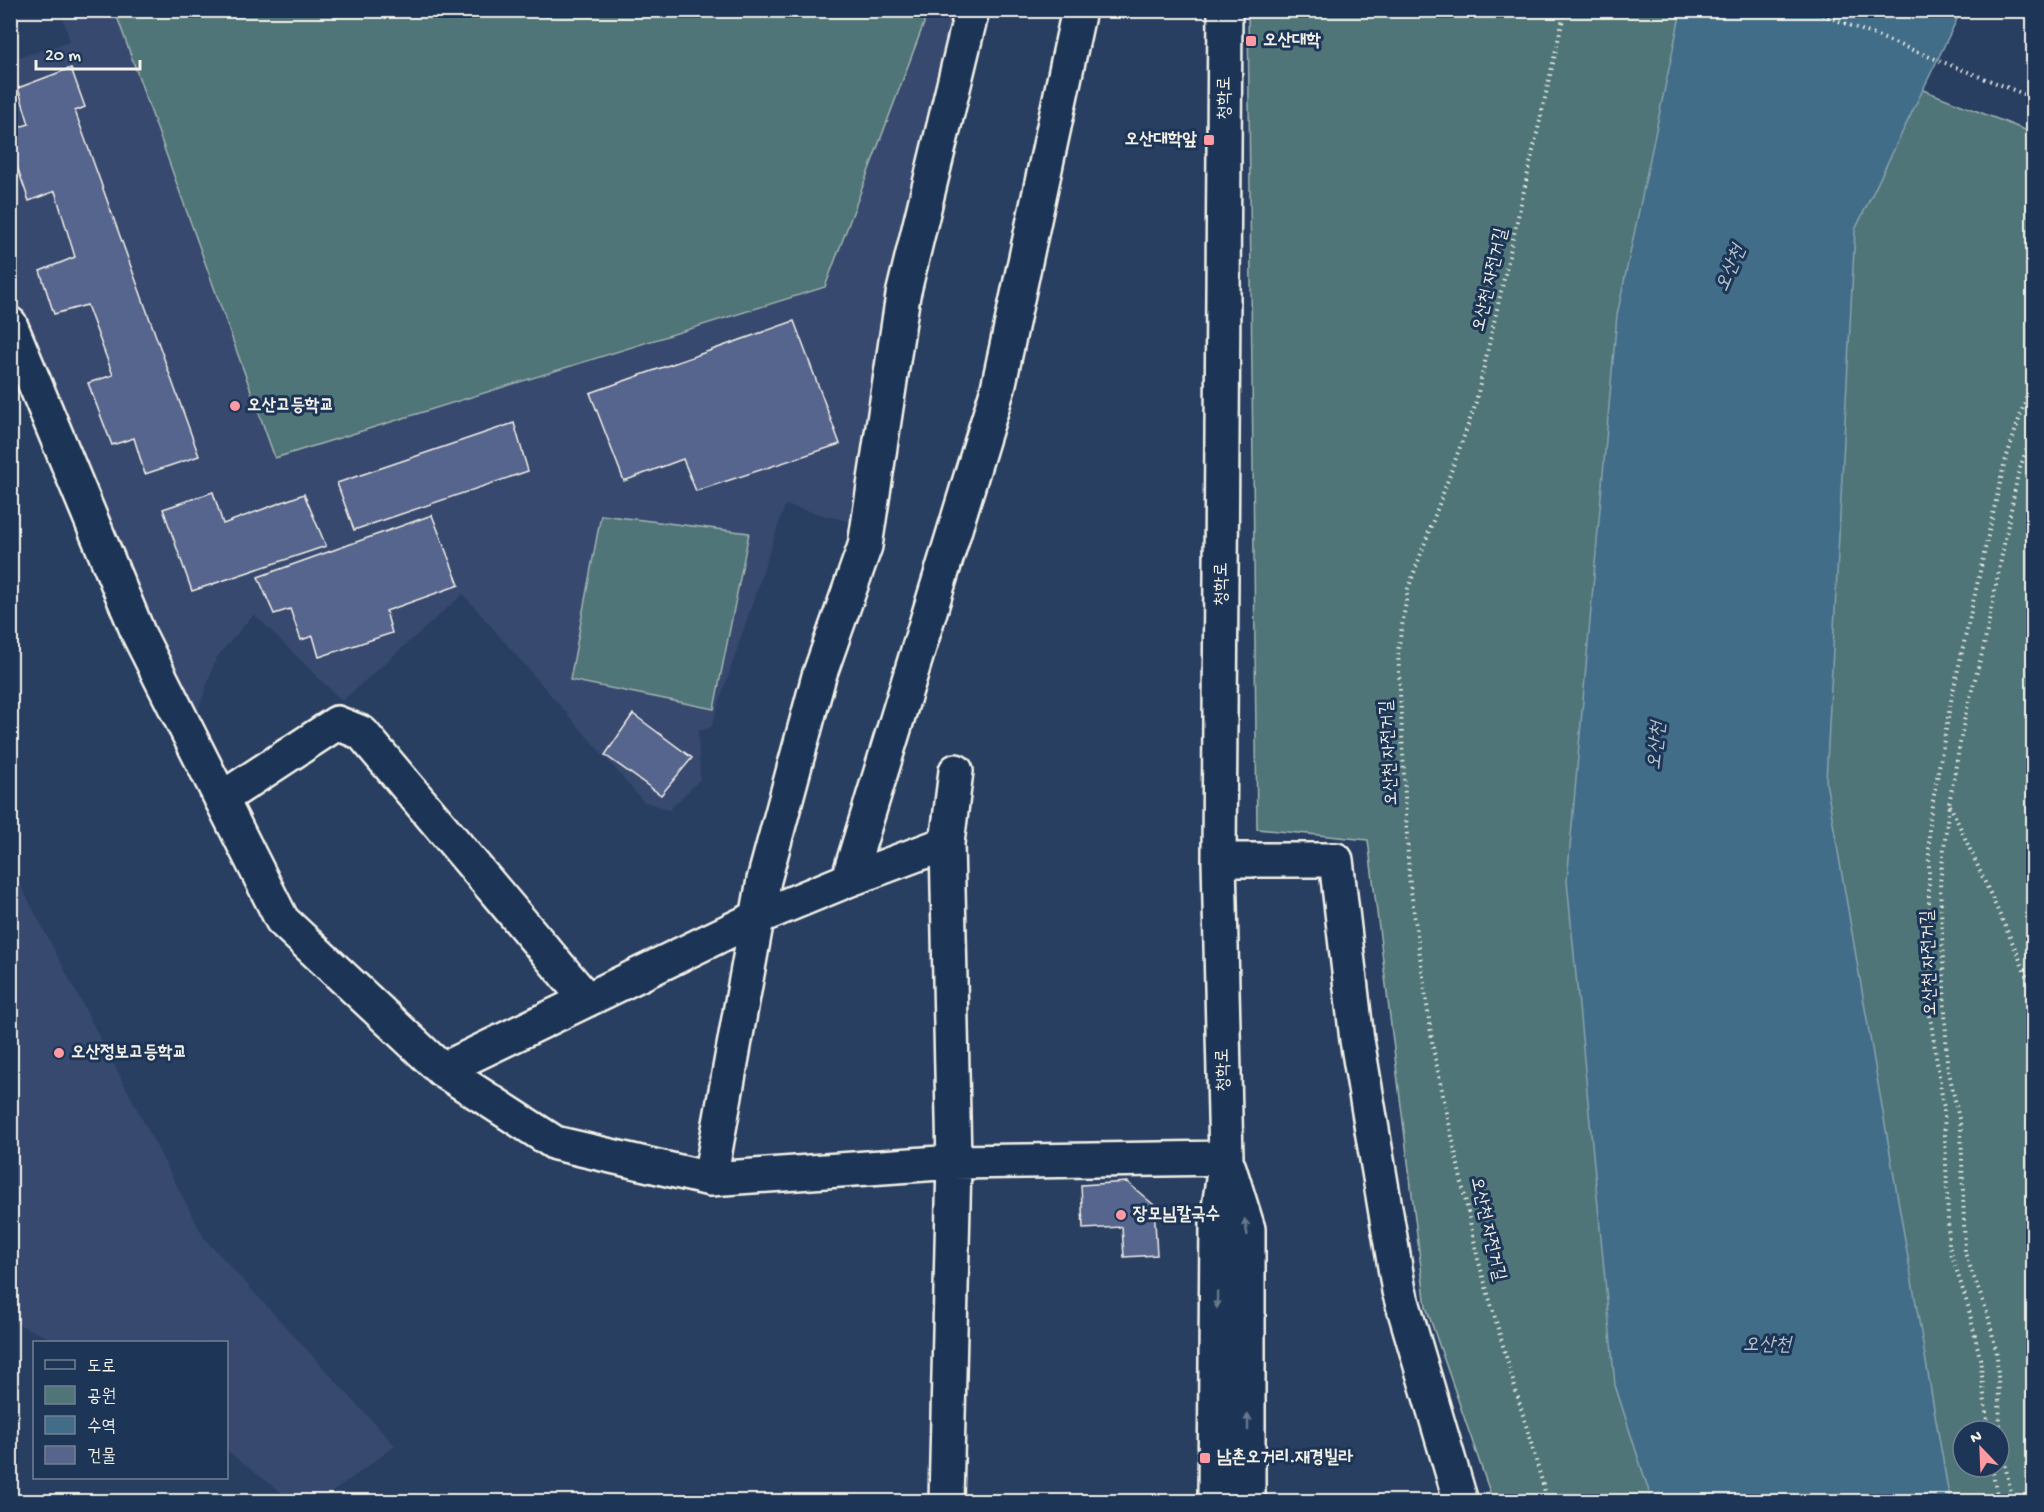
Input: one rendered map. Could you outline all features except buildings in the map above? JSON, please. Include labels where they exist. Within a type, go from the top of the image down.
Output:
[{"type":"street","points":[[710,1179],[764,880],[819,676],[865,546],[903,295],[972,10]]},
{"type":"street","points":[[848,879],[998,388],[1079,10]]},
{"type":"street","name":"청학로","points":[[1215,1502],[1217,1222],[1226,1158],[1219,860],[1225,10]]},
{"type":"street","points":[[10,324],[139,634],[282,920],[441,1070],[555,1143],[710,1179],[954,1162],[1226,1158]]},
{"type":"street","points":[[221,799],[337,723],[362,733],[587,1000]]},
{"type":"street","points":[[946,1502],[954,1162],[947,843],[956,771]]},
{"type":"street","points":[[441,1070],[756,918],[848,879],[947,843]]},
{"type":"street","points":[[1219,860],[1336,860],[1357,1040],[1399,1291],[1461,1502]]},
{"type":"street","name":"청학로","points":[[1226,1158],[1248,1229],[1248,1502]]},
{"type":"path","name":"오산천 자전거길","points":[[1548,1502],[1478,1259],[1433,1048],[1409,877],[1398,651],[1408,589],[1475,406],[1565,10]]},
{"type":"path","points":[[1811,10],[2034,98]]},
{"type":"path","points":[[1987,1419],[1980,1358],[1968,1306],[1949,1246],[1944,1109],[1929,1009],[1929,822],[1952,696],[2004,465],[2034,374]]},
{"type":"path","name":"오산천 자전거길","points":[[2013,1502],[2001,1445],[1997,1355],[1988,1315],[1965,1253],[1961,1128],[1947,1063],[1940,883],[1949,804],[1965,716],[1984,646],[2018,474],[2034,427]]},
{"type":"path","points":[[1949,804],[2018,955],[2034,996]]},
{"type":"path","points":[[1994,1479],[1998,1502]]},
{"type":"shaded area","points":[[61,11],[962,11],[909,201],[886,311],[873,428],[851,522],[785,505],[711,727],[698,731],[700,779],[669,810],[643,801],[463,594],[342,701],[254,614],[216,658],[198,711],[99,513],[11,301],[10,60],[70,42]]},
{"type":"shaded area","name":"오산정보고등학교","points":[[11,867],[204,1238],[395,1446],[320,1501],[293,1501],[228,1452],[228,1341],[57,1341],[11,1321]]},
{"type":"green space","points":[[924,10],[924,23],[825,287],[275,458],[115,11]]},
{"type":"green space","points":[[1248,11],[1722,11],[2033,133],[2033,1501],[1493,1501],[1426,1307],[1368,840],[1257,829]]},
{"type":"green space","points":[[601,515],[749,533],[714,709],[570,680]]},
{"type":"water","name":"오산천","points":[[1681,11],[1961,11],[1855,230],[1826,782],[1950,1501],[1652,1501],[1615,1385],[1567,881],[1617,315]]},
{"type":"place","name":"오산대학","points":[[1251,41]]},
{"type":"place","name":"오산대학앞","points":[[1209,140]]},
{"type":"place","name":"오산고등학교","points":[[235,406]]},
{"type":"place","name":"오산정보고등학교","points":[[59,1053]]},
{"type":"place","name":"장모님칼국수","points":[[1121,1215]]},
{"type":"place","name":"남촌오거리.재경빌라","points":[[1205,1458]]}]
